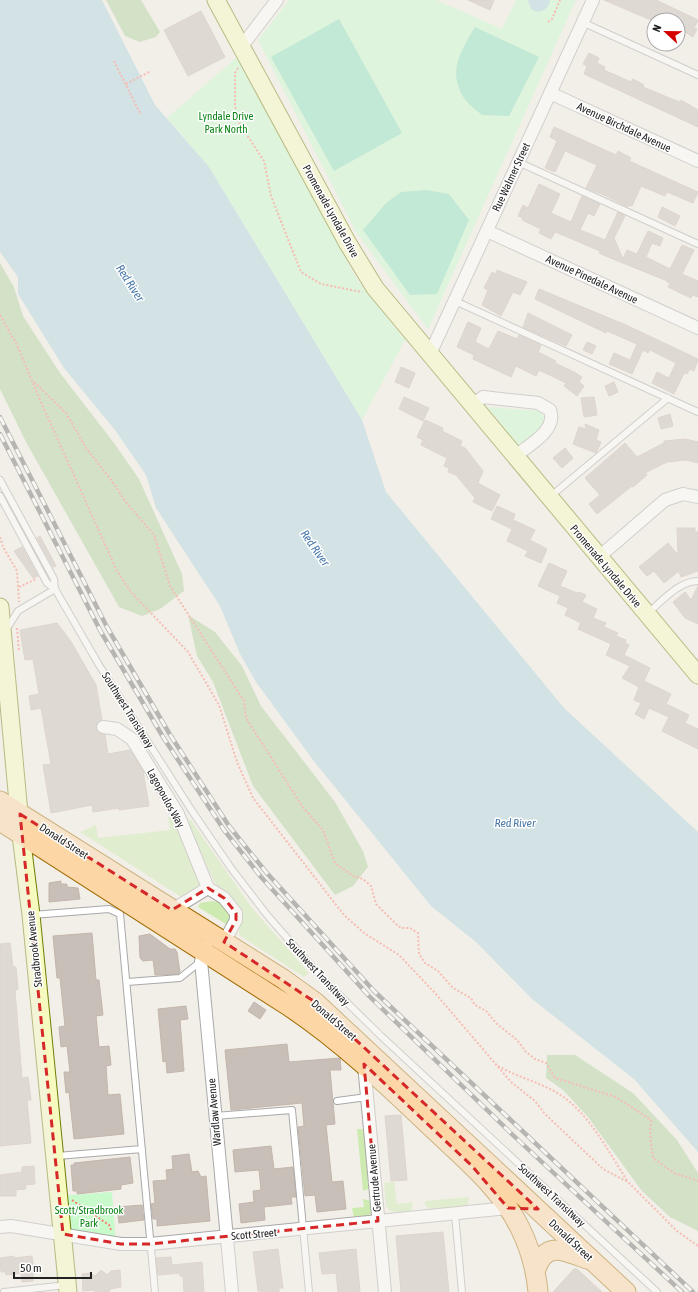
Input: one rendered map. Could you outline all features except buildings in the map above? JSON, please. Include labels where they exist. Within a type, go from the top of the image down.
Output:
[{"type":"main road","name":"Donald Street","points":[[0,801],[172,910],[210,948],[319,1027],[364,1064],[472,1166],[496,1192],[520,1228],[536,1269],[538,1292]]},
{"type":"main road","name":"Donald Street","points":[[0,821],[210,948],[315,1002],[626,1292]]},
{"type":"main road","points":[[508,1208],[538,1209]]},
{"type":"main road","points":[[536,1269],[539,1259],[546,1253],[556,1249],[594,1261]]},
{"type":"street","name":"Promenade Lyndale Drive","points":[[216,0],[347,242],[375,288],[698,675]]},
{"type":"street","points":[[245,52],[277,0]]},
{"type":"street","name":"Rue Walmer Street","points":[[430,354],[593,0]]},
{"type":"street","name":"Avenue Birchdale Avenue","points":[[550,93],[698,161]]},
{"type":"street","name":"Avenue Pinedale Avenue","points":[[487,231],[698,328]]},
{"type":"street","points":[[472,405],[483,397],[538,403],[550,410],[552,419],[547,430],[515,456]]},
{"type":"street","points":[[599,556],[665,500],[683,494],[698,497]]},
{"type":"street","name":"Stradbrook Avenue","points":[[0,607],[3,635],[3,667],[31,916],[68,1289]]},
{"type":"street","name":"Lagopoulos Way","points":[[103,727],[117,729],[132,739],[178,814],[208,888]]},
{"type":"street","points":[[172,910],[208,888],[224,898],[236,913],[236,920],[210,948]]},
{"type":"street","name":"Wardlaw Avenue","points":[[210,948],[215,1116],[232,1292]]},
{"type":"street","name":"Gertrude Avenue","points":[[364,1064],[385,1292]]},
{"type":"street","name":"Scott Street","points":[[0,1227],[12,1226],[121,1244],[150,1244],[303,1230],[508,1208]]},
{"type":"lane","points":[[582,22],[698,75]]},
{"type":"lane","points":[[518,162],[698,244]]},
{"type":"lane","points":[[454,301],[698,412]]},
{"type":"lane","points":[[549,498],[668,398]]},
{"type":"lane","name":"Southwest Transitway","points":[[0,480],[54,580],[55,589],[99,665],[192,811],[231,868],[267,915],[322,978],[381,1036],[656,1292]]},
{"type":"lane","name":"Southwest Transitway","points":[[0,496],[47,584],[55,589]]},
{"type":"lane","points":[[647,614],[683,584],[690,581],[698,581]]},
{"type":"lane","points":[[3,635],[18,610],[55,589]]},
{"type":"lane","points":[[140,763],[152,771]]},
{"type":"lane","points":[[31,916],[109,909],[120,914],[155,1292]]},
{"type":"lane","points":[[127,982],[180,978],[210,948]]},
{"type":"lane","points":[[337,1101],[367,1098]]},
{"type":"lane","points":[[215,1116],[292,1110],[309,1292]]},
{"type":"lane","points":[[55,1156],[142,1149]]},
{"type":"lane","points":[[455,1214],[462,1292]]},
{"type":"lane","points":[[4,1292],[68,1289]]},
{"type":"path","points":[[548,22],[552,19],[560,0]]},
{"type":"path","points":[[245,52],[235,73],[235,106],[239,123],[264,161],[271,196],[302,272],[321,284],[336,288],[367,293],[375,288]]},
{"type":"path","points":[[114,61],[141,115]]},
{"type":"path","points":[[126,84],[151,71]]},
{"type":"path","points":[[0,315],[17,345],[40,400],[118,571],[131,592],[188,652],[219,705],[237,762],[253,798],[344,914],[364,932],[399,955],[435,993],[511,1082],[535,1101],[545,1114],[603,1169],[628,1182]]},
{"type":"path","points":[[33,382],[66,413],[86,448],[125,501],[154,535],[170,586],[244,701],[246,718],[302,806],[323,830],[335,863],[353,876],[363,879],[371,886],[376,904],[392,918],[396,925],[401,928],[410,928],[418,933],[419,954],[425,964],[438,972],[454,988],[471,998],[475,1005],[486,1011],[496,1023],[517,1040],[526,1052],[534,1058],[546,1063],[556,1078],[616,1097],[651,1120],[650,1134],[653,1158],[674,1173],[698,1181]]},
{"type":"path","points":[[0,537],[3,547],[17,571],[19,601]]},
{"type":"path","points":[[19,587],[36,579]]},
{"type":"path","points":[[496,1064],[508,1071],[538,1083],[562,1096],[583,1114],[628,1182],[677,1231],[698,1246]]},
{"type":"path","points":[[70,1199],[77,1202],[109,1225],[111,1230]]},
{"type":"highlighted area","points":[[20,814],[172,910],[208,888],[224,898],[236,913],[236,920],[224,942],[315,1002],[538,1209],[508,1208],[472,1166],[364,1064],[378,1221],[150,1244],[121,1244],[63,1234]]},
{"type":"green space","points":[[106,0],[141,0],[160,32],[156,37],[140,42],[125,36]]},
{"type":"green space","points":[[289,0],[436,0],[502,29],[516,0],[576,0],[428,329],[356,232],[258,40]]},
{"type":"green space","points":[[339,19],[402,133],[334,171],[271,57]]},
{"type":"green space","points":[[475,27],[539,57],[509,116],[482,115],[464,98],[459,88],[456,70],[458,61],[465,44]]},
{"type":"green space","name":"Lyndale Drive Park North","points":[[238,56],[356,278],[405,340],[362,420],[209,167],[167,118]]},
{"type":"green space","points":[[426,190],[449,194],[469,220],[437,294],[410,295],[363,230],[386,203],[401,192]]},
{"type":"green space","points":[[0,263],[14,287],[23,316],[60,373],[114,443],[139,479],[182,574],[184,591],[160,609],[142,616],[119,607],[26,442],[0,389]]},
{"type":"green space","points":[[487,407],[541,411],[545,419],[542,428],[519,446]]},
{"type":"green space","points":[[188,615],[215,632],[242,666],[261,706],[335,802],[363,851],[368,867],[353,886],[335,895],[253,786],[213,682],[197,656]]},
{"type":"green space","points":[[168,816],[174,821],[200,882],[197,888],[183,898],[80,832],[96,825],[98,838],[170,830]]},
{"type":"green space","points":[[190,819],[252,908],[309,973],[304,977],[239,935],[240,918],[236,903],[233,898],[218,886],[213,879],[187,823]]},
{"type":"green space","points":[[212,901],[223,903],[231,912],[229,926],[198,907],[200,903]]},
{"type":"green space","points":[[547,1055],[575,1055],[633,1093],[677,1140],[698,1173],[698,1231],[670,1217],[642,1191],[588,1117],[563,1090],[546,1078]]},
{"type":"green space","points":[[357,1129],[363,1129],[366,1131],[371,1188],[363,1191]]},
{"type":"green space","points":[[394,1182],[397,1204],[413,1202],[411,1211],[394,1212],[386,1206],[384,1183]]},
{"type":"green space","name":"Scott/Stradbrook Park","points":[[112,1192],[116,1243],[63,1234],[59,1196]]},
{"type":"green space","points":[[469,1197],[468,1204],[463,1207],[431,1210],[425,1205],[425,1201]]},
{"type":"green space","points":[[363,1199],[371,1201],[372,1213],[365,1217],[354,1218],[352,1208],[364,1207]]},
{"type":"water","name":"Red River","points":[[0,0],[102,0],[155,105],[209,167],[362,420],[386,492],[564,708],[698,832],[698,1152],[634,1079],[532,999],[476,942],[431,906],[313,760],[256,682],[240,654],[220,606],[156,508],[146,475],[115,430],[64,368],[18,294],[18,277],[0,252]]},
{"type":"water","points":[[528,0],[550,0],[545,9],[537,12],[531,9]]},
{"type":"railway","points":[[0,417],[107,627],[169,733],[229,826],[266,872],[374,991],[693,1292]]},
{"type":"railway","points":[[0,434],[101,632],[163,737],[224,830],[261,877],[369,996],[516,1138],[682,1292]]}]
